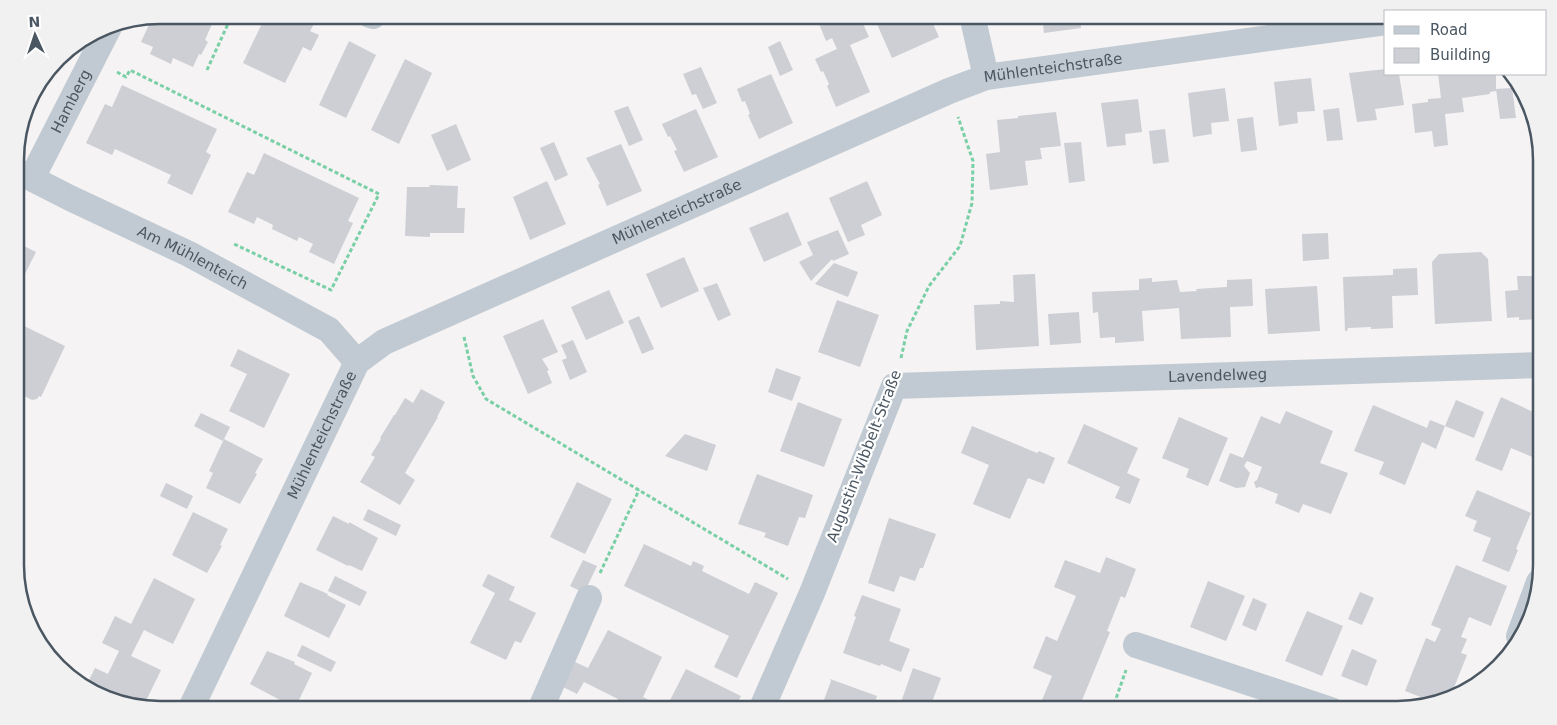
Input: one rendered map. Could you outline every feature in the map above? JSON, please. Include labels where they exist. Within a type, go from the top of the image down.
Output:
[{"type":"street","points":[[974,24],[986,77]]},
{"type":"street","name":"Mühlenteichstraße","points":[[194,701],[357,362],[384,342],[949,90],[986,77],[1371,24]]},
{"type":"street","name":"Hamberg","points":[[24,174],[104,36]]},
{"type":"street","name":"Am Mühlenteich","points":[[24,174],[189,254],[329,330],[357,362]]},
{"type":"street","name":"Lavendelweg","points":[[894,386],[1533,364]]},
{"type":"street","name":"Augustin-Wibbelt-Straße","points":[[765,701],[812,593],[894,386]]},
{"type":"street","points":[[544,701],[589,598]]},
{"type":"street","points":[[1136,645],[1304,701]]},
{"type":"path","points":[[207,70],[228,24]]},
{"type":"path","points":[[117,72],[126,77],[130,70],[379,194],[331,290]]},
{"type":"path","name":"Augustin-Wibbelt-Straße","points":[[894,386],[907,331],[928,286],[960,246],[972,203],[973,160],[949,90]]},
{"type":"path","points":[[457,309],[473,376],[486,399],[812,593]]},
{"type":"path","points":[[589,598],[639,490]]},
{"type":"path","points":[[1115,701],[1136,645]]},
{"type":"building","points":[[212,24],[205,40],[208,42],[201,55],[199,54],[193,67],[173,58],[171,64],[150,54],[153,47],[141,42],[149,25]]},
{"type":"building","points":[[262,24],[314,24],[310,31],[319,35],[311,51],[303,47],[285,83],[243,63]]},
{"type":"building","points":[[819,24],[863,24],[869,37],[850,45],[870,92],[836,107],[827,86],[829,84],[815,59],[837,49],[832,38],[826,41]]},
{"type":"building","points":[[877,24],[933,24],[939,37],[892,58]]},
{"type":"building","points":[[1043,24],[1081,24],[1081,28],[1044,33]]},
{"type":"building","points":[[349,41],[376,55],[346,118],[319,105]]},
{"type":"building","points":[[780,41],[793,70],[780,76],[768,47]]},
{"type":"building","points":[[405,59],[432,73],[399,144],[371,130]]},
{"type":"building","points":[[701,67],[717,103],[703,109],[696,94],[692,95],[683,74]]},
{"type":"building","points":[[1384,69],[1384,75],[1399,75],[1404,105],[1375,109],[1377,120],[1357,122],[1349,73]]},
{"type":"building","points":[[771,74],[793,123],[759,139],[748,115],[750,114],[745,101],[742,102],[737,89]]},
{"type":"building","points":[[1438,75],[1496,75],[1496,91],[1490,92],[1490,94],[1462,98],[1464,112],[1445,114],[1448,145],[1434,147],[1432,131],[1415,133],[1412,104],[1428,102],[1428,99],[1441,98]]},
{"type":"building","points":[[1311,78],[1315,111],[1297,112],[1298,123],[1279,126],[1274,82]]},
{"type":"building","points":[[122,85],[217,129],[206,152],[211,155],[192,195],[167,183],[171,175],[115,149],[112,155],[86,143],[105,104],[112,107]]},
{"type":"building","points":[[1225,88],[1229,121],[1211,123],[1212,134],[1193,137],[1188,93]]},
{"type":"building","points":[[1512,88],[1516,118],[1500,119],[1496,89]]},
{"type":"building","points":[[1138,99],[1142,132],[1125,134],[1126,145],[1107,147],[1101,103]]},
{"type":"building","points":[[628,106],[643,140],[629,146],[614,111]]},
{"type":"building","points":[[1339,108],[1343,140],[1327,141],[1323,110]]},
{"type":"building","points":[[696,109],[718,157],[684,172],[674,151],[677,150],[662,124]]},
{"type":"building","points":[[1056,112],[1061,146],[1040,148],[1042,159],[1025,161],[1028,185],[990,190],[986,154],[1000,152],[997,120]]},
{"type":"building","points":[[1253,117],[1257,150],[1241,152],[1237,119]]},
{"type":"building","points":[[456,124],[471,160],[447,171],[431,135]]},
{"type":"building","points":[[1165,129],[1169,162],[1153,164],[1149,131]]},
{"type":"building","points":[[554,142],[568,175],[555,181],[540,148]]},
{"type":"building","points":[[1081,142],[1085,181],[1069,183],[1064,143]]},
{"type":"building","points":[[621,144],[642,191],[607,206],[598,185],[600,184],[586,158]]},
{"type":"building","points":[[264,153],[359,198],[348,221],[353,223],[334,264],[309,252],[313,244],[299,237],[297,241],[272,229],[273,225],[257,217],[254,224],[228,212],[247,172],[254,175]]},
{"type":"building","points":[[547,181],[566,224],[530,240],[513,197]]},
{"type":"building","points":[[867,181],[882,215],[861,225],[865,235],[848,242],[829,198]]},
{"type":"building","points":[[430,185],[458,186],[457,208],[465,208],[464,233],[430,233],[430,237],[405,236],[407,187],[429,187]]},
{"type":"building","points":[[788,212],[802,245],[764,262],[749,228]]},
{"type":"building","points":[[838,230],[849,254],[833,261],[832,259],[811,281],[799,262],[813,255],[807,242]]},
{"type":"building","points":[[1328,233],[1329,259],[1303,261],[1302,234]]},
{"type":"building","points":[[24,246],[36,252],[24,276]]},
{"type":"building","points":[[1481,252],[1488,259],[1492,321],[1435,324],[1432,262],[1439,254]]},
{"type":"building","points":[[684,257],[699,291],[661,308],[646,274]]},
{"type":"building","points":[[834,263],[858,272],[848,297],[815,284]]},
{"type":"building","points":[[1417,268],[1418,295],[1392,296],[1393,328],[1348,328],[1345,331],[1343,277],[1393,275],[1393,269]]},
{"type":"building","points":[[1035,274],[1039,346],[976,350],[974,305],[1000,304],[1000,301],[1014,302],[1013,275]]},
{"type":"building","points":[[1517,276],[1533,276],[1533,319],[1519,320],[1519,317],[1507,318],[1505,291],[1518,290]]},
{"type":"building","points":[[1152,278],[1152,282],[1177,280],[1180,292],[1227,287],[1227,280],[1252,279],[1253,306],[1230,307],[1231,337],[1181,339],[1179,308],[1142,311],[1144,341],[1115,343],[1115,337],[1100,338],[1098,312],[1093,313],[1092,292],[1139,290],[1139,279]]},
{"type":"building","points":[[717,283],[731,315],[718,321],[703,288]]},
{"type":"building","points":[[1317,286],[1320,331],[1268,334],[1265,289]]},
{"type":"building","points":[[609,290],[624,323],[586,340],[571,307]]},
{"type":"building","points":[[837,300],[879,315],[860,367],[818,352]]},
{"type":"building","points":[[1079,312],[1081,343],[1050,345],[1048,314]]},
{"type":"building","points":[[639,316],[654,349],[642,354],[628,321]]},
{"type":"building","points":[[543,319],[558,352],[542,359],[549,370],[547,371],[552,383],[528,394],[503,336]]},
{"type":"building","points":[[24,326],[65,346],[41,397],[39,396],[37,399],[32,400],[24,396]]},
{"type":"building","points":[[573,340],[587,372],[570,380],[562,360],[567,358],[561,345]]},
{"type":"building","points":[[238,349],[290,374],[264,428],[229,411],[247,374],[230,366]]},
{"type":"building","points":[[776,368],[801,377],[792,401],[768,392]]},
{"type":"building","points":[[421,389],[445,402],[405,473],[415,480],[400,505],[360,482],[375,457],[371,455],[380,438],[405,398],[413,403]]},
{"type":"building","points":[[1501,397],[1533,412],[1533,457],[1511,448],[1502,471],[1475,460]]},
{"type":"building","points":[[1456,400],[1484,412],[1474,438],[1445,426]]},
{"type":"building","points":[[798,402],[842,419],[824,467],[780,451]]},
{"type":"building","points":[[1373,405],[1427,428],[1430,420],[1445,426],[1436,449],[1422,442],[1405,485],[1379,474],[1384,462],[1354,451]]},
{"type":"building","points":[[1286,411],[1333,431],[1320,463],[1348,473],[1331,514],[1303,504],[1299,513],[1275,503],[1278,494],[1260,487],[1256,488],[1254,482],[1257,480],[1262,467],[1247,461],[1244,466],[1250,473],[1245,487],[1236,488],[1219,481],[1230,453],[1243,458],[1261,416],[1280,424]]},
{"type":"building","points":[[201,413],[230,427],[223,441],[194,426]]},
{"type":"building","points":[[1179,417],[1228,438],[1208,486],[1186,477],[1189,469],[1162,458]]},
{"type":"building","points":[[1084,424],[1138,448],[1127,473],[1140,479],[1130,504],[1115,498],[1120,487],[1067,463]]},
{"type":"building","points":[[972,426],[1037,453],[1039,451],[1055,458],[1044,484],[1028,478],[1010,519],[973,504],[989,465],[961,453]]},
{"type":"building","points":[[685,434],[716,445],[707,471],[665,456]]},
{"type":"building","points":[[224,439],[263,459],[240,504],[206,488],[213,473],[209,471]]},
{"type":"building","points":[[757,474],[813,495],[805,518],[799,517],[788,546],[764,537],[766,533],[738,524]]},
{"type":"building","points":[[577,482],[612,499],[585,554],[550,537]]},
{"type":"building","points":[[166,483],[193,496],[187,509],[160,496]]},
{"type":"building","points":[[1477,490],[1531,513],[1509,572],[1482,561],[1491,538],[1473,531],[1477,521],[1465,516]]},
{"type":"building","points":[[368,509],[401,525],[396,536],[363,520]]},
{"type":"building","points":[[193,512],[228,529],[220,545],[222,546],[207,573],[172,555]]},
{"type":"building","points":[[333,516],[349,524],[349,522],[378,538],[362,571],[316,550]]},
{"type":"building","points":[[889,518],[936,534],[923,568],[920,568],[915,581],[900,576],[894,592],[868,583]]},
{"type":"building","points":[[644,544],[691,566],[693,561],[704,566],[702,571],[749,594],[755,582],[778,593],[737,678],[714,667],[729,636],[624,586]]},
{"type":"building","points":[[1106,557],[1136,569],[1125,598],[1121,596],[1107,631],[1110,632],[1082,701],[1042,700],[1052,676],[1033,668],[1046,636],[1057,641],[1076,596],[1054,587],[1065,560],[1100,573]]},
{"type":"building","points":[[583,560],[597,566],[584,593],[570,586]]},
{"type":"building","points":[[1456,565],[1507,586],[1491,626],[1469,617],[1461,637],[1467,639],[1461,653],[1467,655],[1453,689],[1425,699],[1405,691],[1426,638],[1435,642],[1441,629],[1431,625]]},
{"type":"building","points":[[488,574],[515,587],[509,600],[536,613],[521,643],[515,641],[506,660],[470,643],[495,593],[482,586]]},
{"type":"building","points":[[335,576],[367,592],[360,606],[328,591]]},
{"type":"building","points":[[154,578],[195,599],[173,644],[144,630],[131,656],[161,670],[146,700],[124,697],[88,681],[95,668],[108,674],[119,651],[102,643],[115,616],[131,624]]},
{"type":"building","points":[[1208,581],[1245,596],[1226,641],[1190,627]]},
{"type":"building","points":[[300,582],[328,594],[346,605],[329,638],[284,616]]},
{"type":"building","points":[[1360,592],[1374,598],[1362,625],[1348,619]]},
{"type":"building","points":[[862,595],[901,609],[889,641],[910,649],[901,672],[843,653]]},
{"type":"building","points":[[1253,598],[1267,604],[1256,631],[1242,625]]},
{"type":"building","points":[[1307,611],[1343,626],[1322,676],[1285,661]]},
{"type":"building","points":[[608,630],[662,657],[643,697],[651,701],[618,701],[618,699],[584,682],[577,694],[563,687],[575,662],[588,668]]},
{"type":"building","points":[[302,645],[336,662],[331,672],[297,656]]},
{"type":"building","points":[[1352,649],[1377,660],[1367,686],[1341,676]]},
{"type":"building","points":[[267,651],[295,662],[294,664],[312,673],[298,701],[282,701],[250,684]]},
{"type":"building","points":[[913,668],[941,678],[932,701],[901,701]]},
{"type":"building","points":[[686,669],[741,696],[738,701],[670,701]]},
{"type":"building","points":[[830,679],[877,696],[875,701],[824,701],[831,681]]}]
